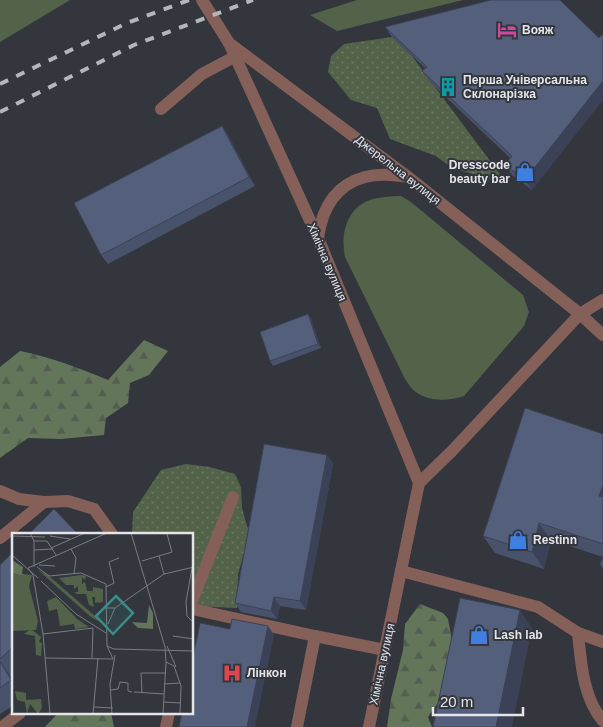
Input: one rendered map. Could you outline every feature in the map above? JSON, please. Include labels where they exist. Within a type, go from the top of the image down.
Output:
[{"type":"street","name":"Джерельна вулиця","points":[[202,0],[230,44],[408,177],[580,314],[603,335]]},
{"type":"street","name":"Хімічна вулиця","points":[[230,44],[318,238],[419,483],[369,727]]},
{"type":"street","points":[[161,109],[202,74],[236,56]]},
{"type":"street","points":[[318,238],[320,224],[328,203],[351,183],[366,176],[385,174],[408,177]]},
{"type":"street","points":[[419,483],[452,451],[580,314],[603,300]]},
{"type":"street","points":[[0,491],[19,499],[44,502],[68,501],[94,509],[111,533]]},
{"type":"street","points":[[194,596],[233,497]]},
{"type":"street","points":[[0,538],[44,502]]},
{"type":"street","points":[[401,571],[538,607],[578,633],[603,642]]},
{"type":"street","points":[[194,609],[385,650]]},
{"type":"street","points":[[578,633],[583,679],[598,716],[603,722]]},
{"type":"street","points":[[297,727],[315,636]]},
{"type":"street","points":[[2,727],[19,714]]},
{"type":"street","points":[[166,727],[169,714]]},
{"type":"green space","points":[[0,0],[70,0],[0,42]]},
{"type":"green space","points":[[357,0],[463,0],[337,31],[310,15]]},
{"type":"green space","points":[[392,37],[412,56],[502,177],[494,180],[452,168],[436,156],[390,139],[377,108],[351,100],[328,72],[331,56],[344,44]]},
{"type":"green space","points":[[401,196],[411,202],[523,295],[529,312],[524,326],[464,396],[446,400],[433,399],[421,395],[411,388],[345,257],[345,230],[351,214],[364,203],[373,199]]},
{"type":"green space","points":[[144,340],[168,351],[149,375],[130,383],[128,403],[106,418],[104,435],[61,439],[28,438],[0,458],[0,367],[20,351],[65,363],[108,380]]},
{"type":"green space","points":[[186,464],[210,467],[235,474],[241,487],[242,508],[249,533],[238,575],[237,608],[194,606],[194,533],[132,533],[133,512],[161,470]]},
{"type":"green space","points":[[420,604],[443,613],[448,619],[451,635],[452,683],[428,717],[432,727],[387,727],[391,699],[403,650],[405,624]]},
{"type":"green space","points":[[57,714],[111,714],[114,727],[45,727]]},
{"type":"building","points":[[491,0],[560,0],[599,38],[603,34],[603,81],[525,180],[505,165],[512,156],[422,71],[427,67],[385,27]]},
{"type":"building","points":[[222,126],[249,177],[101,255],[74,203]]},
{"type":"building","points":[[308,314],[318,344],[270,361],[260,332]]},
{"type":"building","points":[[525,408],[603,434],[603,485],[599,496],[603,497],[603,544],[539,523],[532,552],[483,536]]},
{"type":"building","points":[[264,444],[327,455],[300,601],[274,597],[271,611],[235,603]]},
{"type":"building","points":[[54,509],[77,533],[30,533]]},
{"type":"building","points":[[12,553],[12,648],[0,659],[0,565]]},
{"type":"building","points":[[460,598],[520,610],[496,727],[433,727]]},
{"type":"building","name":"Лінкон","points":[[232,619],[268,626],[247,727],[179,727],[182,714],[194,714],[194,652],[200,623],[230,629]]},
{"type":"building","points":[[0,661],[11,680],[0,688]]},
{"type":"railway","points":[[0,84],[127,23],[189,0]]},
{"type":"railway","points":[[0,112],[134,45],[253,0]]},
{"type":"place","name":"Вояж","points":[[507,30]]},
{"type":"place","name":"Перша Універсальна Склонарізка","points":[[448,87]]},
{"type":"place","name":"Dresscode beauty bar","points":[[525,172]]},
{"type":"place","name":"Restinn","points":[[518,540]]},
{"type":"place","name":"Lash lab","points":[[479,635]]},
{"type":"place","name":"Лінкон","points":[[232,673]]}]
